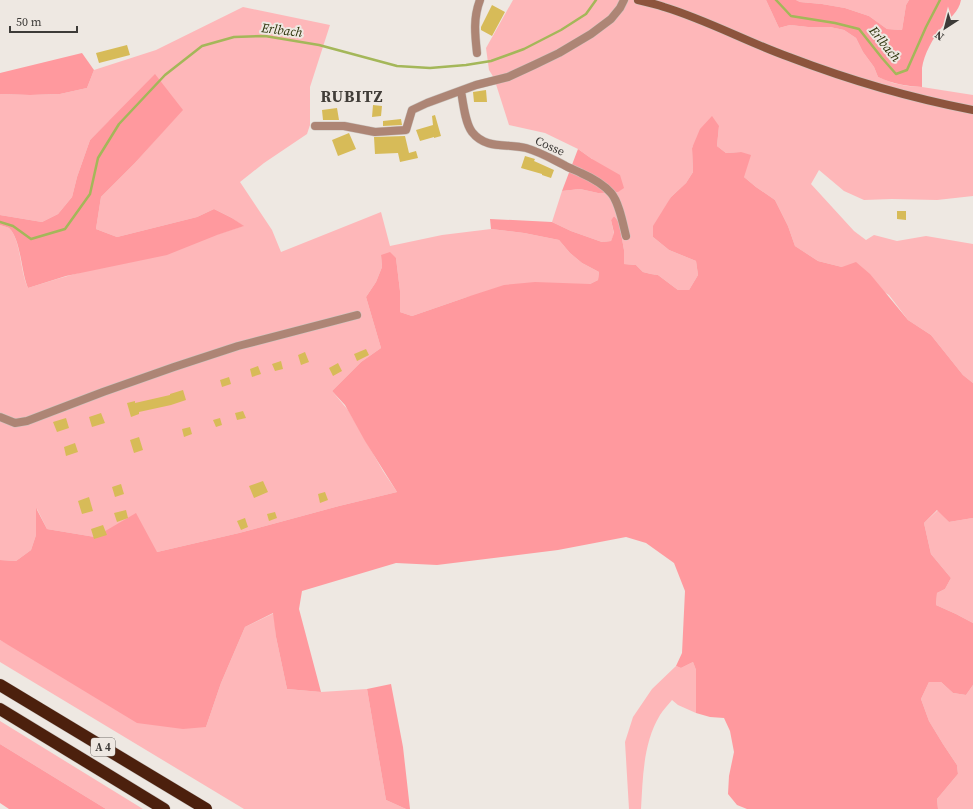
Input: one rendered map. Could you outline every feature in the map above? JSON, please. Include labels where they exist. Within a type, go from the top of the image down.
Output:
[{"type":"highway","name":"A 4","points":[[0,685],[206,809]]},
{"type":"highway","name":"A 4","points":[[0,709],[164,809]]},
{"type":"main road","points":[[638,0],[663,6],[688,15],[787,57],[839,75],[911,97],[973,110]]},
{"type":"street","points":[[477,53],[474,24],[480,0]]},
{"type":"street","points":[[315,126],[344,126],[376,132],[406,130],[412,110],[476,85],[508,77],[559,53],[591,34],[611,19],[620,8],[624,0]]},
{"type":"street","name":"Cosse","points":[[461,91],[466,118],[472,132],[482,140],[493,145],[525,148],[549,157],[599,183],[612,193],[618,207],[626,236]]},
{"type":"street","points":[[0,417],[14,423],[28,421],[117,387],[238,346],[357,314]]},
{"type":"shaded area","points":[[513,0],[766,0],[779,28],[790,25],[830,27],[844,30],[856,38],[863,52],[874,67],[878,77],[893,83],[907,86],[973,95],[973,196],[937,200],[864,200],[844,191],[819,170],[811,184],[854,231],[866,240],[874,235],[897,241],[926,236],[973,244],[973,383],[963,375],[931,335],[908,320],[889,295],[842,267],[818,261],[795,246],[788,226],[775,200],[744,177],[741,152],[726,153],[717,146],[719,126],[692,147],[693,172],[686,183],[671,197],[653,237],[669,250],[696,261],[698,275],[689,290],[678,290],[658,275],[643,272],[636,265],[624,264],[624,250],[619,222],[614,216],[611,220],[614,234],[611,241],[602,242],[571,231],[552,222],[562,191],[580,189],[598,193],[592,159],[578,149],[545,133],[509,125],[494,78],[489,70],[486,48]]},
{"type":"shaded area","points":[[766,0],[796,0],[800,2],[845,8],[869,16],[887,29],[902,30],[906,5],[909,0],[961,0],[958,8],[939,31],[927,52],[922,68],[922,87],[900,84],[878,77],[874,67],[863,52],[856,38],[844,30],[830,27],[790,25],[779,28]]},
{"type":"shaded area","points":[[796,0],[909,0],[906,5],[902,30],[887,29],[869,16],[845,8],[800,2]]},
{"type":"shaded area","points":[[243,7],[330,25],[310,87],[310,125],[307,134],[264,163],[240,182],[272,230],[281,252],[381,212],[390,246],[442,235],[491,229],[524,233],[559,240],[570,253],[582,263],[599,272],[598,280],[590,284],[566,284],[467,297],[412,316],[400,312],[400,291],[396,258],[381,255],[382,267],[376,282],[366,297],[381,348],[361,362],[332,391],[348,410],[383,471],[397,492],[239,533],[157,552],[95,537],[47,529],[37,509],[36,535],[31,550],[16,561],[0,560],[0,225],[9,228],[13,233],[28,288],[190,243],[243,226],[232,218],[214,209],[197,217],[117,237],[96,229],[101,197],[134,164],[182,110],[109,121],[90,140],[77,177],[72,197],[58,214],[42,222],[0,215],[0,94],[60,94],[87,88],[94,70],[156,50]]},
{"type":"shaded area","points":[[82,53],[94,70],[87,88],[60,94],[0,94],[0,73]]},
{"type":"shaded area","points":[[155,74],[183,110],[134,164],[101,197],[96,229],[117,237],[197,217],[214,209],[244,226],[167,255],[66,276],[28,288],[16,240],[9,228],[0,225],[0,215],[42,222],[58,214],[72,197],[77,177],[90,140]]},
{"type":"shaded area","points":[[712,116],[719,126],[717,146],[726,153],[741,152],[751,155],[744,177],[775,200],[788,226],[795,246],[818,261],[842,267],[856,262],[870,274],[908,320],[931,335],[963,375],[973,383],[973,518],[949,522],[937,510],[924,523],[931,554],[951,578],[945,589],[937,593],[936,605],[973,623],[973,685],[966,695],[953,693],[941,682],[929,682],[921,699],[929,721],[957,765],[958,774],[937,799],[938,809],[747,809],[737,805],[728,794],[729,776],[734,752],[730,731],[724,718],[710,717],[696,713],[696,670],[693,662],[681,668],[676,666],[682,653],[685,591],[674,563],[646,543],[626,537],[558,550],[437,565],[396,563],[302,591],[299,609],[321,692],[287,689],[276,637],[273,613],[245,627],[221,683],[206,727],[183,729],[137,723],[0,640],[0,560],[16,561],[31,550],[36,535],[36,508],[47,529],[95,537],[136,513],[157,552],[239,533],[397,492],[365,441],[345,405],[332,391],[361,362],[381,348],[366,297],[376,282],[382,267],[381,255],[390,252],[396,258],[400,291],[400,312],[412,316],[504,285],[535,282],[590,284],[598,280],[599,272],[582,263],[570,253],[559,240],[524,233],[491,229],[490,219],[552,222],[571,231],[602,242],[611,241],[614,233],[611,220],[614,216],[619,222],[624,250],[624,264],[636,265],[643,272],[658,275],[678,290],[689,290],[698,275],[696,261],[669,250],[653,237],[653,226],[671,197],[686,183],[693,172],[692,148],[700,129]]},
{"type":"shaded area","points":[[578,149],[620,175],[624,188],[618,192],[598,193],[580,189],[562,191]]},
{"type":"shaded area","points":[[938,510],[949,522],[973,518],[973,623],[936,605],[937,593],[945,589],[951,578],[931,554],[924,523]]},
{"type":"shaded area","points":[[274,613],[276,637],[287,689],[321,692],[367,689],[386,800],[406,809],[244,809],[0,662],[0,640],[206,727],[221,683],[245,627]]},
{"type":"shaded area","points":[[693,662],[696,670],[696,713],[678,705],[672,700],[661,713],[654,726],[647,749],[643,773],[641,809],[629,809],[625,742],[633,717],[652,689],[676,666],[681,668]]},
{"type":"shaded area","points":[[929,682],[941,682],[953,693],[966,695],[973,685],[973,809],[938,809],[937,799],[958,774],[957,765],[929,721],[921,699]]},
{"type":"shaded area","points":[[391,684],[403,747],[410,809],[406,809],[386,800],[367,689]]},
{"type":"shaded area","points":[[0,721],[143,809],[106,809],[0,744]]},
{"type":"shaded area","points":[[0,744],[106,809],[9,809],[0,803]]},
{"type":"building","points":[[492,5],[505,12],[492,36],[481,30],[481,27]]},
{"type":"building","points":[[127,45],[130,55],[99,63],[96,53]]},
{"type":"building","points":[[486,90],[487,102],[474,102],[473,92]]},
{"type":"building","points":[[373,105],[382,106],[381,116],[372,117]]},
{"type":"building","points":[[337,108],[339,120],[323,120],[322,110]]},
{"type":"building","points":[[435,115],[441,136],[420,141],[416,130],[433,125],[432,116]]},
{"type":"building","points":[[401,119],[402,125],[383,126],[383,121]]},
{"type":"building","points":[[349,133],[356,149],[338,156],[332,140]]},
{"type":"building","points":[[405,136],[409,153],[416,151],[418,158],[400,162],[398,153],[375,154],[374,137]]},
{"type":"building","points":[[525,156],[535,159],[534,161],[554,170],[551,178],[521,168]]},
{"type":"building","points":[[897,211],[906,211],[906,220],[897,219]]},
{"type":"building","points":[[366,349],[369,355],[357,361],[354,354]]},
{"type":"building","points":[[305,352],[309,362],[301,365],[298,355]]},
{"type":"building","points":[[281,361],[283,369],[275,371],[272,364]]},
{"type":"building","points":[[338,363],[342,371],[333,376],[329,368]]},
{"type":"building","points":[[258,366],[261,374],[252,377],[250,369]]},
{"type":"building","points":[[229,377],[231,384],[222,387],[220,380]]},
{"type":"building","points":[[183,390],[186,400],[139,412],[139,414],[131,417],[127,403],[135,401],[135,403],[170,395]]},
{"type":"building","points":[[243,411],[246,418],[237,420],[235,413]]},
{"type":"building","points":[[101,413],[105,423],[92,427],[89,417]]},
{"type":"building","points":[[66,418],[69,428],[57,432],[53,422]]},
{"type":"building","points":[[220,418],[222,425],[216,427],[213,420]]},
{"type":"building","points":[[190,427],[192,434],[184,437],[182,429]]},
{"type":"building","points":[[139,437],[143,450],[134,453],[130,440]]},
{"type":"building","points":[[75,443],[78,452],[66,456],[64,447]]},
{"type":"building","points":[[263,481],[268,492],[254,498],[249,486]]},
{"type":"building","points":[[121,484],[124,494],[115,497],[112,487]]},
{"type":"building","points":[[325,492],[328,500],[320,503],[318,494]]},
{"type":"building","points":[[89,497],[93,511],[82,514],[78,501]]},
{"type":"building","points":[[126,510],[128,518],[117,522],[114,513]]},
{"type":"building","points":[[275,512],[277,518],[269,521],[267,514]]},
{"type":"building","points":[[245,518],[248,527],[241,530],[237,521]]},
{"type":"building","points":[[103,525],[107,535],[94,539],[91,529]]},
{"type":"waterway","name":"Erlbach","points":[[0,222],[13,226],[31,239],[65,229],[90,194],[98,158],[119,124],[165,75],[202,46],[234,37],[265,36],[319,45],[397,66],[430,68],[466,65],[491,61],[524,49],[561,30],[586,14],[596,0]]},
{"type":"waterway","name":"Erlbach","points":[[776,0],[791,16],[835,23],[859,29],[896,74],[907,70],[940,0]]},
{"type":"district","name":"RUBITZ","points":[[352,96]]}]
